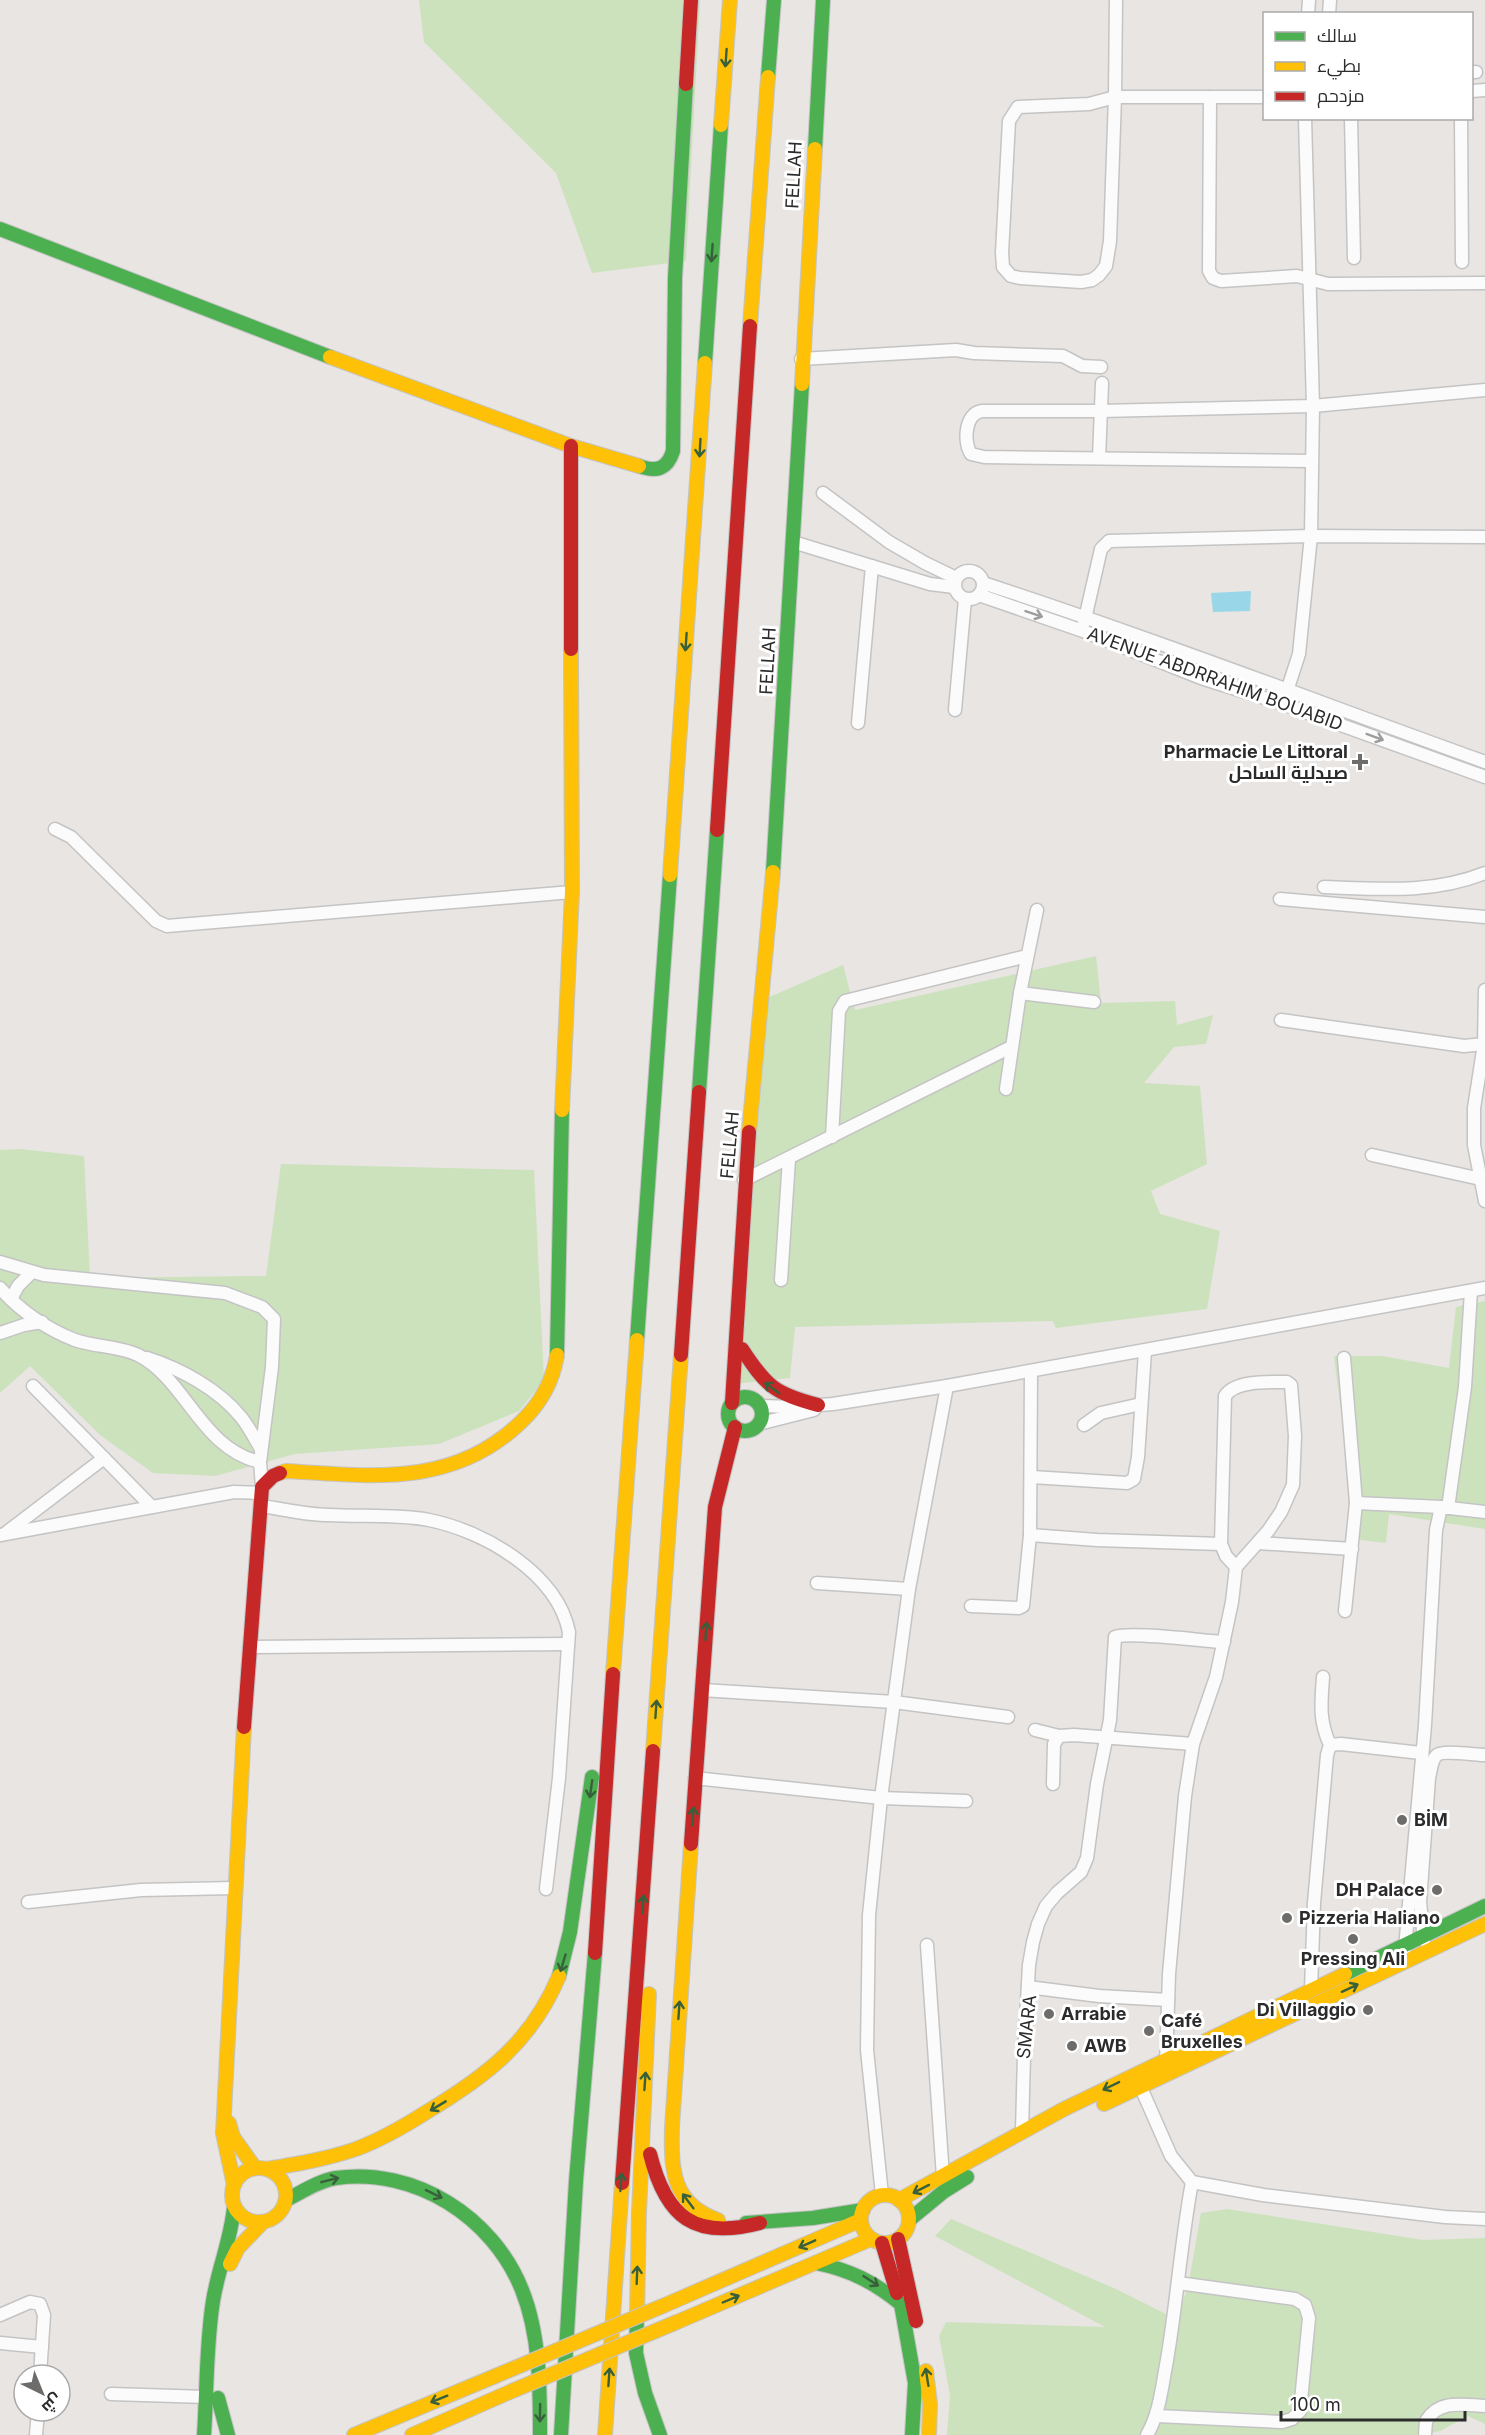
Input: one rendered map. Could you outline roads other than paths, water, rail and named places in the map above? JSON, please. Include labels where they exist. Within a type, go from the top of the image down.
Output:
[{"type":"main road","points":[[0,229],[301,346],[571,446],[651,470],[663,468],[672,456],[675,278],[691,0]]},
{"type":"main road","points":[[561,2435],[576,2181],[594,1970],[730,0]]},
{"type":"main road","points":[[605,2435],[628,2070],[640,1941],[774,0]]},
{"type":"main road","name":"FELLAH","points":[[735,1427],[729,1415],[732,1403],[744,1180],[772,885],[823,0]]},
{"type":"main road","points":[[234,2185],[223,2133],[234,1888],[261,1495],[273,1476],[286,1471],[394,1476],[416,1474],[452,1464],[481,1452],[519,1425],[550,1382],[558,1348],[560,1166],[572,892],[571,446]]},
{"type":"main road","name":"FELLAH","points":[[737,1323],[756,1402],[762,1412],[759,1424]]},
{"type":"main road","points":[[742,1349],[761,1379],[770,1388],[789,1398],[818,1405]]},
{"type":"main road","points":[[732,1403],[738,1399],[756,1402]]},
{"type":"main road","points":[[759,1424],[747,1431],[735,1427],[715,1507],[671,2161],[677,2186],[688,2202],[705,2217],[738,2223],[760,2223],[862,2215]]},
{"type":"main road","points":[[215,2435],[212,2397],[213,2299],[231,2239],[234,2207],[232,2196],[234,2185],[240,2175],[261,2168],[329,2158],[350,2152],[391,2134],[465,2090],[484,2076],[523,2039],[540,2014],[554,1987],[567,1950],[619,1586]]},
{"type":"main road","points":[[1167,2067],[1311,1990],[1485,1906]]},
{"type":"main road","points":[[899,2200],[1022,2132],[1485,1924]]},
{"type":"main road","points":[[640,1941],[650,1998],[643,2117],[636,2353],[645,2393],[660,2435]]},
{"type":"main road","points":[[412,2435],[816,2263],[876,2241],[890,2243],[904,2234],[909,2220],[943,2192],[1138,2081]]},
{"type":"main road","points":[[224,2110],[233,2137],[261,2168],[277,2174],[284,2183],[286,2200]]},
{"type":"main road","points":[[643,2117],[653,2176],[661,2193],[675,2211],[696,2225],[718,2230],[740,2230],[760,2223]]},
{"type":"main road","points":[[204,2435],[212,2397],[223,2285],[231,2259],[263,2222],[278,2214],[286,2200],[326,2180],[345,2176],[378,2177],[427,2191],[456,2207],[480,2225],[500,2248],[509,2262],[531,2321],[537,2356],[540,2435]]},
{"type":"main road","points":[[909,2220],[904,2205],[899,2200],[882,2195],[867,2203],[862,2215],[864,2231],[876,2241],[901,2304],[915,2383],[912,2435]]},
{"type":"main road","points":[[234,2207],[246,2219],[263,2222]]},
{"type":"main road","points":[[354,2435],[665,2305],[862,2215]]},
{"type":"main road","points":[[898,2239],[926,2372],[930,2404],[929,2435]]},
{"type":"main road","points":[[816,2263],[841,2267],[870,2278],[901,2304]]},
{"type":"main road","points":[[212,2397],[228,2435]]},
{"type":"street","points":[[1116,0],[1115,97],[1110,241],[1106,266],[1092,280],[1011,276],[1001,261],[1009,121],[1018,107],[1089,104],[1115,97],[1263,97]]},
{"type":"street","points":[[1210,97],[1211,275],[1221,281],[1297,276],[1328,284],[1485,283]]},
{"type":"street","points":[[1280,703],[1287,691],[1299,654],[1311,536],[1313,406],[1307,279],[1305,120]]},
{"type":"street","points":[[1351,120],[1354,258]]},
{"type":"street","points":[[1461,120],[1462,262]]},
{"type":"street","points":[[801,359],[956,350],[974,353],[1063,356],[1082,366],[1101,367]]},
{"type":"street","points":[[1099,458],[1102,383]]},
{"type":"street","points":[[1311,460],[979,456],[968,452],[967,438],[970,417],[977,411],[1101,411],[1313,406],[1485,390]]},
{"type":"street","points":[[823,493],[889,542],[955,583]]},
{"type":"street","points":[[1083,631],[1101,549],[1109,541],[1311,536],[1485,537]]},
{"type":"street","points":[[793,542],[930,584],[955,583]]},
{"type":"street","points":[[858,723],[872,566]]},
{"type":"street","points":[[972,571],[981,577],[983,583],[979,596],[965,599],[956,593],[955,583],[961,573],[972,571]]},
{"type":"street","name":"AVENUE ABDRRAHIM BOUABID","points":[[983,583],[1086,616],[1206,662],[1485,762]]},
{"type":"street","name":"AVENUE ABDRRAHIM BOUABID","points":[[979,596],[1083,631],[1201,678],[1280,703],[1485,777]]},
{"type":"street","points":[[955,710],[965,599]]},
{"type":"street","points":[[1201,678],[1206,662]]},
{"type":"street","points":[[55,829],[70,837],[156,921],[167,926],[572,892]]},
{"type":"street","points":[[1324,887],[1423,889],[1458,882],[1485,873]]},
{"type":"street","points":[[1280,899],[1485,917]]},
{"type":"street","points":[[1006,1089],[1020,993],[1037,910]]},
{"type":"street","points":[[832,1137],[839,1011],[845,1001],[1027,956]]},
{"type":"street","points":[[1485,990],[1484,1044],[1474,1108],[1473,1145],[1483,1180],[1485,1201]]},
{"type":"street","points":[[1020,993],[1095,1002]]},
{"type":"street","points":[[1281,1020],[1464,1046],[1484,1044]]},
{"type":"street","points":[[744,1180],[1011,1047]]},
{"type":"street","points":[[1372,1155],[1483,1180]]},
{"type":"street","points":[[781,1280],[789,1159]]},
{"type":"street","points":[[0,1262],[32,1272],[74,1279],[225,1293],[262,1307],[274,1318],[272,1367],[260,1455],[261,1495]]},
{"type":"street","points":[[11,1299],[18,1286],[32,1272]]},
{"type":"street","points":[[0,1288],[42,1322],[75,1339],[164,1363],[195,1380],[225,1401],[242,1418],[260,1455]]},
{"type":"street","points":[[756,1402],[832,1404],[1145,1351],[1485,1288]]},
{"type":"street","points":[[1406,1961],[1405,1944],[1430,1664],[1436,1530],[1444,1508],[1465,1387],[1471,1291]]},
{"type":"street","points":[[0,1333],[42,1322]]},
{"type":"street","points":[[1032,1477],[1127,1483],[1132,1481],[1138,1457],[1145,1351]]},
{"type":"street","points":[[137,1355],[159,1372],[223,1446],[249,1460],[260,1455]]},
{"type":"street","points":[[1344,1358],[1356,1503],[1345,1611]]},
{"type":"street","points":[[971,1605],[1019,1608],[1023,1606],[1030,1535],[1032,1477],[1031,1371]]},
{"type":"street","points":[[1167,2067],[1168,2000],[1185,1796],[1193,1744],[1216,1677],[1232,1602],[1236,1567],[1268,1532],[1290,1495],[1294,1477],[1292,1394],[1291,1385],[1287,1382],[1237,1386],[1229,1390],[1225,1396],[1221,1544],[1226,1556],[1236,1567]]},
{"type":"street","points":[[33,1386],[152,1507]]},
{"type":"street","points":[[882,2195],[867,2050],[869,1915],[881,1798],[909,1589],[947,1386]]},
{"type":"street","points":[[759,1424],[832,1404]]},
{"type":"street","points":[[1084,1425],[1108,1410],[1141,1404]]},
{"type":"street","points":[[2,1535],[104,1458]]},
{"type":"street","points":[[2,1535],[234,1492],[261,1495],[325,1515],[426,1519],[479,1537],[508,1553],[539,1579],[566,1621],[568,1644],[559,1778],[546,1889]]},
{"type":"street","points":[[1356,1503],[1485,1512]]},
{"type":"street","points":[[1030,1535],[1096,1540],[1221,1544]]},
{"type":"street","points":[[1258,1543],[1352,1549]]},
{"type":"street","points":[[817,1583],[909,1589]]},
{"type":"street","points":[[1028,1987],[1029,1965],[1038,1924],[1046,1906],[1085,1866],[1104,1739],[1110,1720],[1115,1637],[1122,1635],[1224,1642]]},
{"type":"street","points":[[249,1647],[568,1644]]},
{"type":"street","points":[[1311,1990],[1314,1903],[1327,1755],[1330,1745],[1321,1714],[1323,1677]]},
{"type":"street","points":[[702,1690],[894,1702],[1008,1717]]},
{"type":"street","points":[[1035,1730],[1059,1736],[1074,1735],[1193,1744]]},
{"type":"street","points":[[1053,1784],[1054,1744],[1059,1736]]},
{"type":"street","points":[[1330,1745],[1341,1744],[1421,1754]]},
{"type":"street","points":[[1427,1952],[1420,1902],[1429,1778],[1433,1763],[1435,1757],[1442,1752],[1485,1755]]},
{"type":"street","points":[[695,1778],[881,1798],[966,1801]]},
{"type":"street","points":[[28,1902],[141,1890],[234,1888]]},
{"type":"street","points":[[927,1945],[943,2177]]},
{"type":"street","name":"SMARA","points":[[1022,2132],[1028,1987],[1099,1996],[1168,2000]]},
{"type":"street","points":[[1138,2081],[1170,2156],[1192,2182],[1263,2195],[1445,2217],[1485,2219]]},
{"type":"street","points":[[1147,2435],[1157,2416],[1192,2182]]},
{"type":"street","points":[[1157,2416],[1282,2422],[1292,2419],[1300,2411],[1309,2318],[1305,2305],[1294,2299],[1178,2283]]},
{"type":"street","points":[[0,2314],[30,2302],[40,2304],[44,2315],[41,2363]]},
{"type":"street","points":[[0,2343],[42,2347]]},
{"type":"street","points":[[111,2394],[212,2397]]},
{"type":"street","points":[[1425,2435],[1426,2421],[1439,2407],[1448,2404],[1485,2406]]},
{"type":"water","points":[[1251,591],[1250,611],[1213,612],[1211,593]]},
{"type":"place","name":"Pharmacie Le Littoral صيدلية الساحل","points":[[1360,762]]},
{"type":"place","name":"BİM","points":[[1402,1820]]},
{"type":"place","name":"DH Palace","points":[[1437,1890]]},
{"type":"place","name":"Pizzeria Haliano","points":[[1287,1918]]},
{"type":"place","name":"Pressing Ali","points":[[1353,1939]]},
{"type":"place","name":"Di Villaggio","points":[[1368,2010]]},
{"type":"place","name":"Arrabie","points":[[1049,2014]]},
{"type":"place","name":"Café Bruxelles","points":[[1149,2031]]},
{"type":"place","name":"AWB","points":[[1072,2046]]}]
